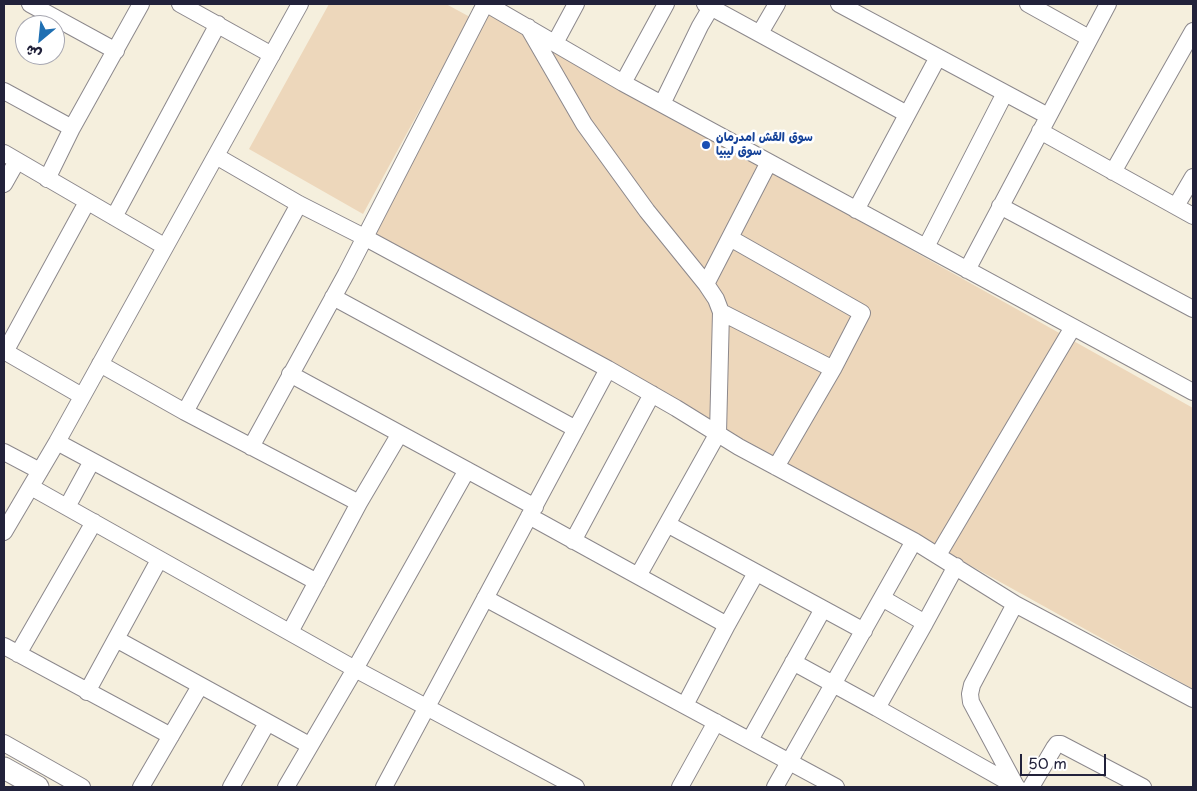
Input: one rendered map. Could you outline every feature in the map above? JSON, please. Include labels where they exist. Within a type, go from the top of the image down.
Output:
[{"type":"main road","points":[[4,768],[38,787]]},
{"type":"main road","points":[[4,784],[10,787]]},
{"type":"street","points":[[30,4],[116,51]]},
{"type":"street","points":[[47,179],[72,128],[141,4]]},
{"type":"street","points":[[180,4],[272,55]]},
{"type":"street","points":[[4,532],[57,442],[164,246],[300,4]]},
{"type":"street","points":[[251,446],[333,297],[486,4],[623,83],[1193,392]]},
{"type":"street","points":[[555,43],[576,4]]},
{"type":"street","points":[[623,83],[666,4]]},
{"type":"street","points":[[760,33],[777,4]]},
{"type":"street","points":[[839,4],[1048,116]]},
{"type":"street","points":[[1028,4],[1090,38]]},
{"type":"street","points":[[967,270],[1108,4]]},
{"type":"street","points":[[662,104],[709,5],[907,114]]},
{"type":"street","points":[[114,217],[218,24]]},
{"type":"street","points":[[528,28],[568,97],[611,162],[706,284],[716,299],[721,312],[718,434],[638,576]]},
{"type":"street","points":[[1113,172],[1193,31]]},
{"type":"street","points":[[856,210],[938,57]]},
{"type":"street","points":[[4,91],[72,128]]},
{"type":"street","points":[[926,248],[1005,93]]},
{"type":"street","points":[[1040,131],[1193,216]]},
{"type":"street","points":[[216,156],[299,204],[364,237],[608,369],[739,447],[914,541],[1015,604],[1193,698]]},
{"type":"street","points":[[4,184],[10,157],[164,246]]},
{"type":"street","points":[[706,284],[769,162]]},
{"type":"street","points":[[1176,206],[1193,177]]},
{"type":"street","points":[[82,396],[4,352],[88,202]]},
{"type":"street","points":[[185,412],[299,204]]},
{"type":"street","points":[[1000,206],[1193,309]]},
{"type":"street","points":[[730,238],[860,311],[861,316],[833,370],[776,467]]},
{"type":"street","points":[[333,297],[576,430]]},
{"type":"street","points":[[721,312],[833,370]]},
{"type":"street","points":[[938,555],[1073,327]]},
{"type":"street","points":[[100,364],[185,412],[359,503]]},
{"type":"street","points":[[384,787],[608,369]]},
{"type":"street","points":[[290,374],[399,435],[467,470],[574,541],[726,625]]},
{"type":"street","points":[[574,541],[652,394]]},
{"type":"street","points":[[290,632],[359,503],[399,435]]},
{"type":"street","points":[[57,442],[317,582]]},
{"type":"street","points":[[4,452],[40,471]]},
{"type":"street","points":[[67,507],[92,461]]},
{"type":"street","points":[[286,787],[467,470]]},
{"type":"street","points":[[31,487],[355,669],[576,787]]},
{"type":"street","points":[[94,522],[11,650],[171,736]]},
{"type":"street","points":[[667,524],[864,631]]},
{"type":"street","points":[[775,787],[914,541]]},
{"type":"street","points":[[87,692],[160,560]]},
{"type":"street","points":[[877,708],[956,566]]},
{"type":"street","points":[[685,705],[726,625],[756,573]]},
{"type":"street","points":[[486,598],[836,787]]},
{"type":"street","points":[[882,598],[924,622]]},
{"type":"street","points":[[1015,604],[972,686],[970,694],[971,702],[1022,787]]},
{"type":"street","points":[[750,740],[823,609]]},
{"type":"street","points":[[116,639],[310,745]]},
{"type":"street","points":[[793,662],[1022,787]]},
{"type":"street","points":[[141,787],[200,686]]},
{"type":"street","points":[[680,787],[716,722]]},
{"type":"street","points":[[231,787],[267,723]]},
{"type":"street","points":[[4,743],[82,787]]},
{"type":"street","points":[[1022,787],[1057,744],[1062,744],[1120,782],[1143,787]]},
{"type":"shaded area","points":[[329,4],[446,4],[470,17],[363,214],[249,149]]},
{"type":"shaded area","points":[[487,12],[1193,408],[1193,689],[375,235]]},
{"type":"place","name":"سوق القش امدرمان سوق ليبيا","points":[[706,145]]}]
